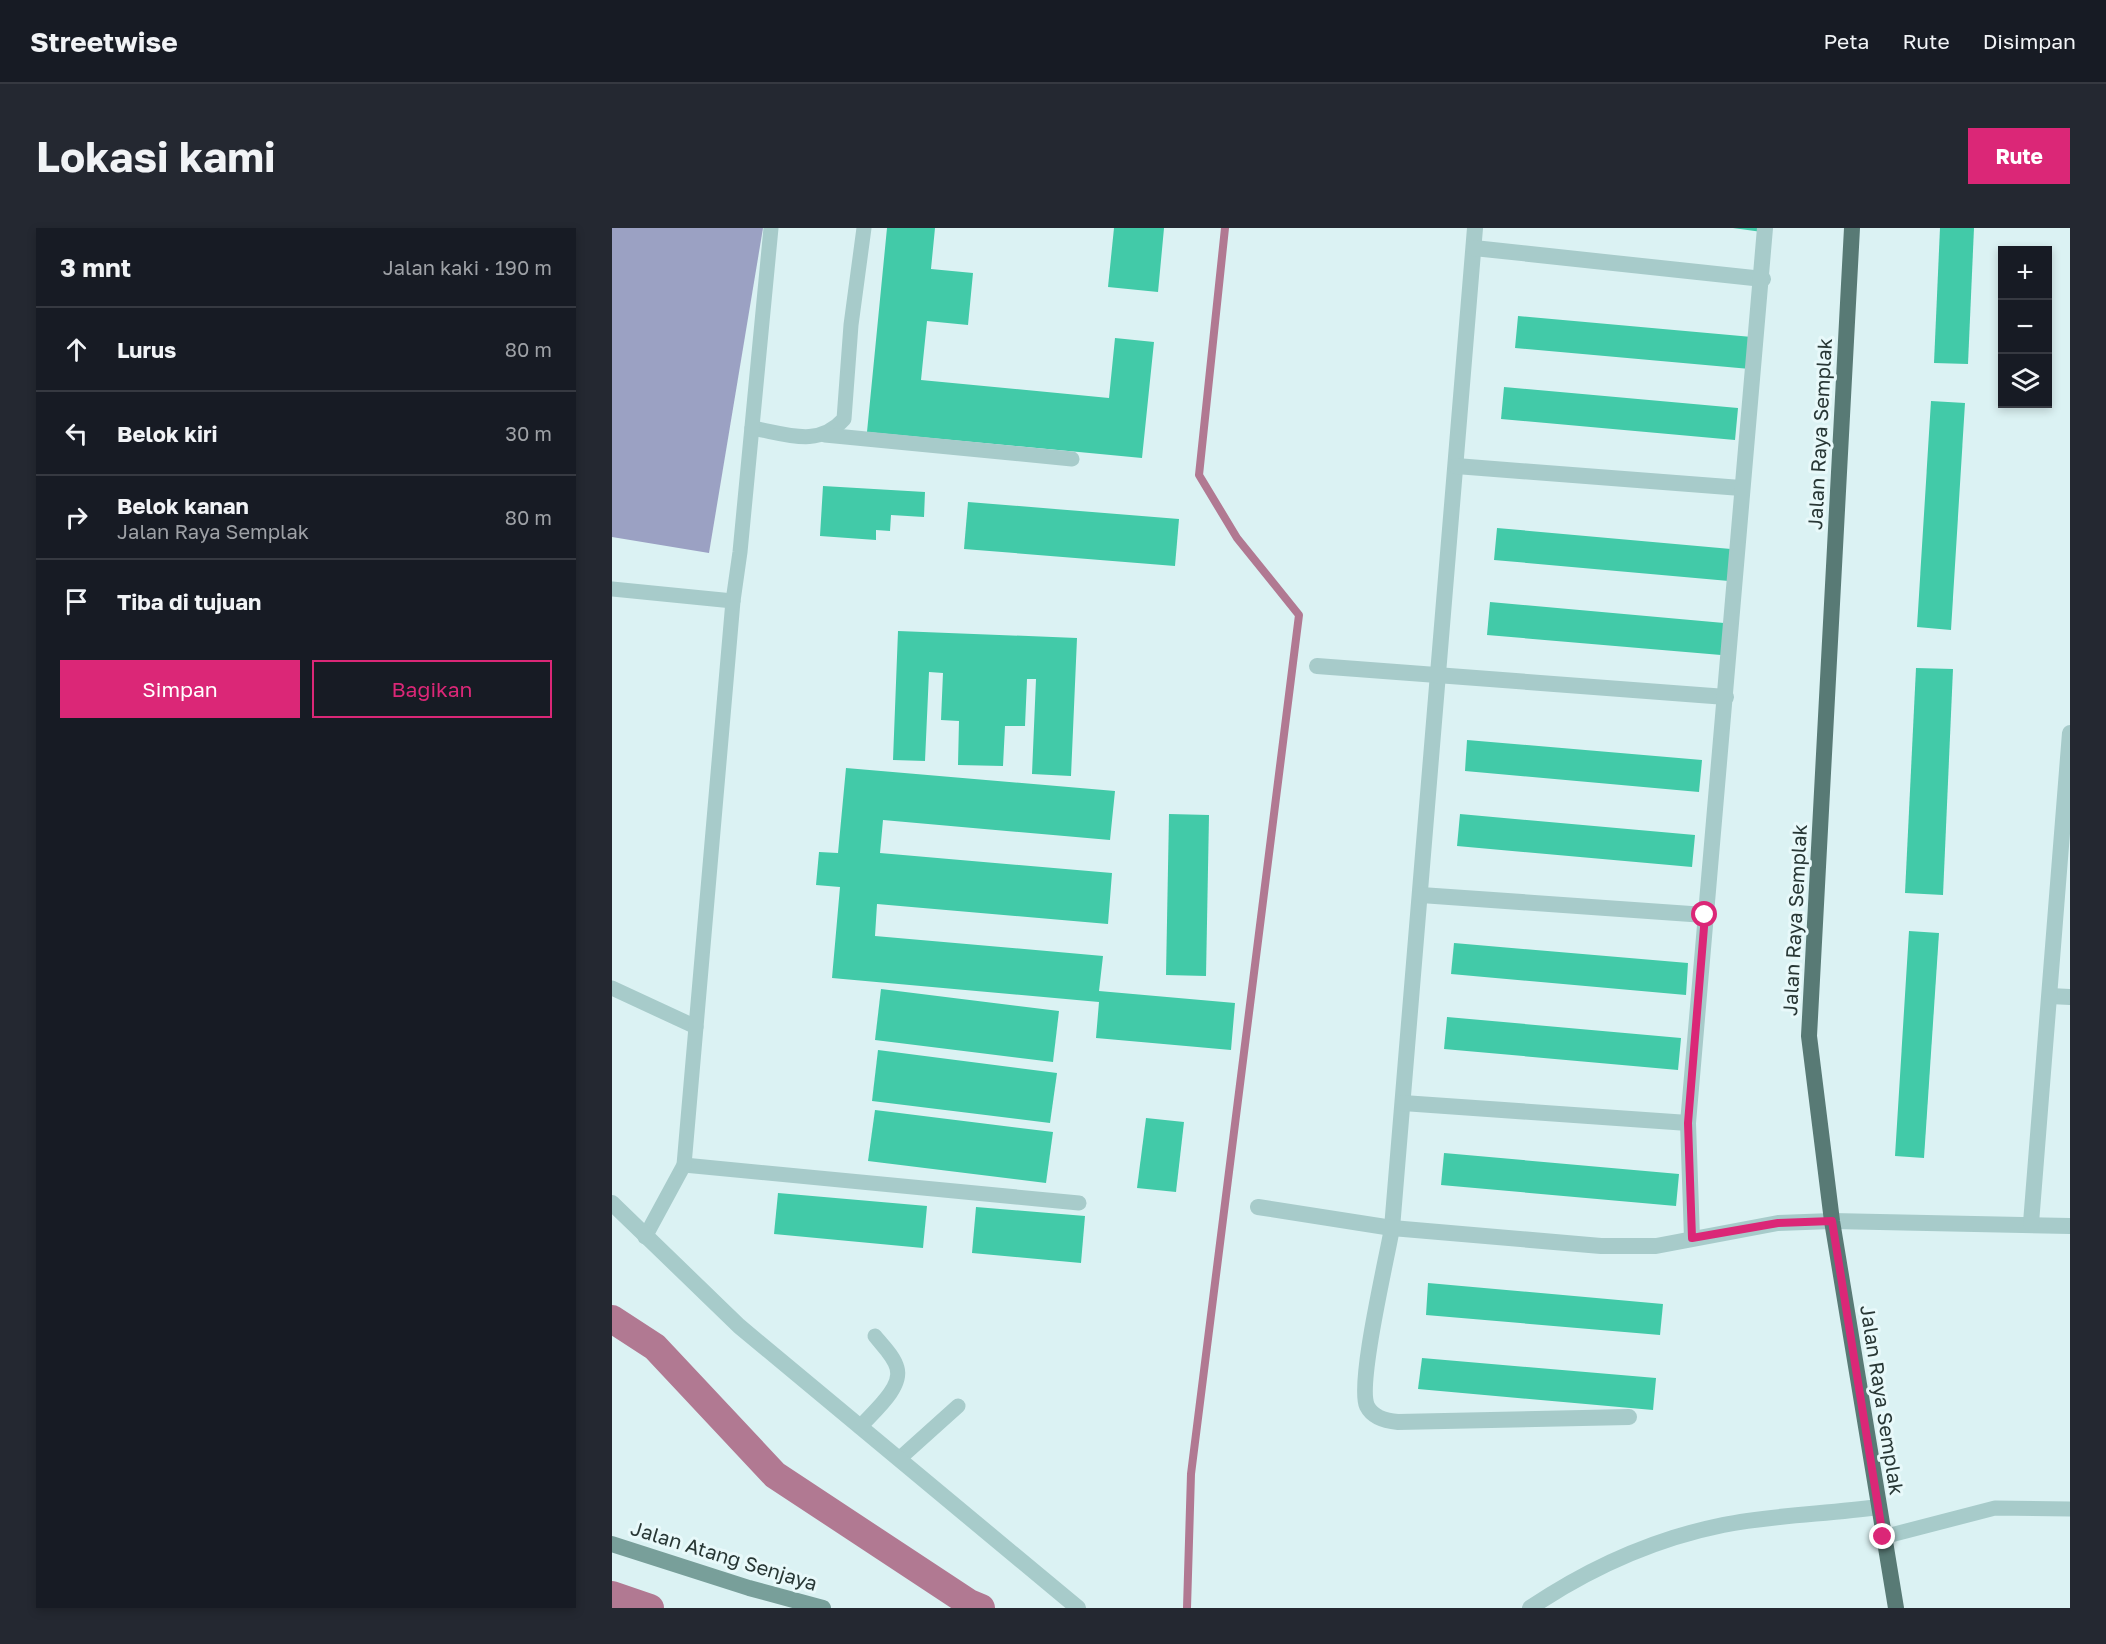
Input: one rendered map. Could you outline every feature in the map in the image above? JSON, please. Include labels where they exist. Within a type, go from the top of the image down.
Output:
[{"type":"main road","name":"Jalan Raya Semplak","points":[[1852,228],[1809,1036],[1832,1221],[1896,1608]]},
{"type":"main road","name":"Jalan Atang Senjaya","points":[[612,1544],[749,1588],[823,1608]]},
{"type":"street","points":[[1475,228],[1392,1228],[1364,1384],[1367,1405],[1379,1418],[1398,1422],[1443,1423],[1629,1417]]},
{"type":"street","points":[[1692,1238],[1688,1123],[1726,697],[1741,488],[1763,279],[1765,228]]},
{"type":"street","points":[[1474,248],[1763,279]]},
{"type":"street","points":[[1455,465],[1741,488]]},
{"type":"street","points":[[1317,666],[1726,697]]},
{"type":"street","points":[[2031,1223],[2070,733]]},
{"type":"street","points":[[1421,895],[1705,915]]},
{"type":"street","points":[[2050,996],[2070,997]]},
{"type":"street","points":[[1403,1103],[1688,1123]]},
{"type":"street","points":[[612,1203],[739,1326],[1078,1608]]},
{"type":"street","points":[[1258,1207],[1392,1228],[1601,1246],[1656,1246],[1778,1223],[1832,1221],[2031,1223],[2070,1226]]},
{"type":"street","points":[[1530,1608],[1552,1593],[1630,1552],[1723,1525],[1878,1507]]},
{"type":"lane","points":[[645,1237],[684,1165],[733,601],[771,228]]},
{"type":"lane","points":[[825,435],[844,419],[852,325],[864,228]]},
{"type":"lane","points":[[752,428],[811,437],[825,435],[1072,459]]},
{"type":"lane","points":[[612,589],[733,601]]},
{"type":"lane","points":[[612,988],[696,1027]]},
{"type":"lane","points":[[684,1165],[1079,1203]]},
{"type":"lane","points":[[860,1427],[894,1388],[897,1378],[897,1368],[875,1336]]},
{"type":"lane","points":[[899,1459],[958,1406]]},
{"type":"lane","points":[[1883,1537],[1995,1508],[2070,1509]]},
{"type":"shaded area","points":[[612,228],[763,228],[709,553],[612,537]]},
{"type":"building","points":[[887,228],[935,228],[931,269],[973,273],[968,325],[927,321],[921,380],[1109,398],[1115,338],[1154,342],[1142,458],[867,432]]},
{"type":"building","points":[[1114,228],[1164,228],[1158,292],[1108,287]]},
{"type":"building","points":[[1733,228],[1762,228],[1762,232]]},
{"type":"building","points":[[1940,228],[1974,228],[1968,364],[1934,363]]},
{"type":"building","points":[[1518,316],[1752,337],[1750,369],[1515,348]]},
{"type":"building","points":[[1504,387],[1738,408],[1735,440],[1501,419]]},
{"type":"building","points":[[1931,401],[1965,403],[1951,630],[1917,627]]},
{"type":"building","points":[[823,486],[925,492],[924,517],[891,515],[890,531],[876,530],[876,540],[820,536]]},
{"type":"building","points":[[968,502],[1179,519],[1175,566],[964,549]]},
{"type":"building","points":[[1497,528],[1731,549],[1729,581],[1494,560]]},
{"type":"building","points":[[1490,602],[1724,623],[1721,655],[1487,635]]},
{"type":"building","points":[[898,631],[1077,638],[1071,776],[1032,774],[1036,679],[1027,679],[1025,726],[1005,726],[1003,766],[958,765],[959,721],[941,720],[943,673],[929,672],[925,761],[893,760]]},
{"type":"building","points":[[1916,668],[1953,669],[1943,895],[1905,893]]},
{"type":"building","points":[[1467,740],[1702,760],[1699,792],[1465,771]]},
{"type":"building","points":[[846,768],[1115,791],[1110,840],[883,820],[880,853],[1112,873],[1108,924],[877,904],[875,936],[1103,956],[1099,991],[1235,1003],[1231,1050],[1096,1038],[1099,1002],[832,978],[840,887],[816,885],[819,852],[838,853]]},
{"type":"building","points":[[1169,814],[1209,815],[1206,976],[1166,975]]},
{"type":"building","points":[[1460,814],[1695,835],[1692,867],[1457,846]]},
{"type":"building","points":[[1909,931],[1939,933],[1924,1158],[1895,1156]]},
{"type":"building","points":[[1454,943],[1688,963],[1686,995],[1451,974]]},
{"type":"building","points":[[881,989],[1059,1011],[1053,1062],[875,1040]]},
{"type":"building","points":[[1447,1017],[1681,1038],[1678,1070],[1444,1049]]},
{"type":"building","points":[[878,1050],[1057,1073],[1050,1123],[872,1101]]},
{"type":"building","points":[[875,1110],[1053,1132],[1046,1183],[868,1161]]},
{"type":"building","points":[[1146,1118],[1184,1122],[1176,1192],[1137,1188]]},
{"type":"building","points":[[1444,1153],[1679,1174],[1676,1206],[1441,1185]]},
{"type":"building","points":[[778,1193],[927,1206],[923,1248],[774,1234]]},
{"type":"building","points":[[976,1207],[1085,1216],[1081,1263],[972,1253]]},
{"type":"building","points":[[1428,1283],[1663,1304],[1660,1335],[1426,1315]]},
{"type":"building","points":[[1422,1358],[1656,1378],[1653,1410],[1418,1389]]},
{"type":"waterway","points":[[1187,1608],[1191,1474],[1299,615],[1237,538],[1199,475],[1225,228]]},
{"type":"waterway","points":[[612,1319],[655,1347],[775,1475],[969,1603],[981,1608]]},
{"type":"waterway","points":[[612,1595],[650,1608]]},
{"type":"route","points":[[1705,915],[1688,1123],[1692,1238],[1778,1223],[1832,1221],[1883,1537]]}]
